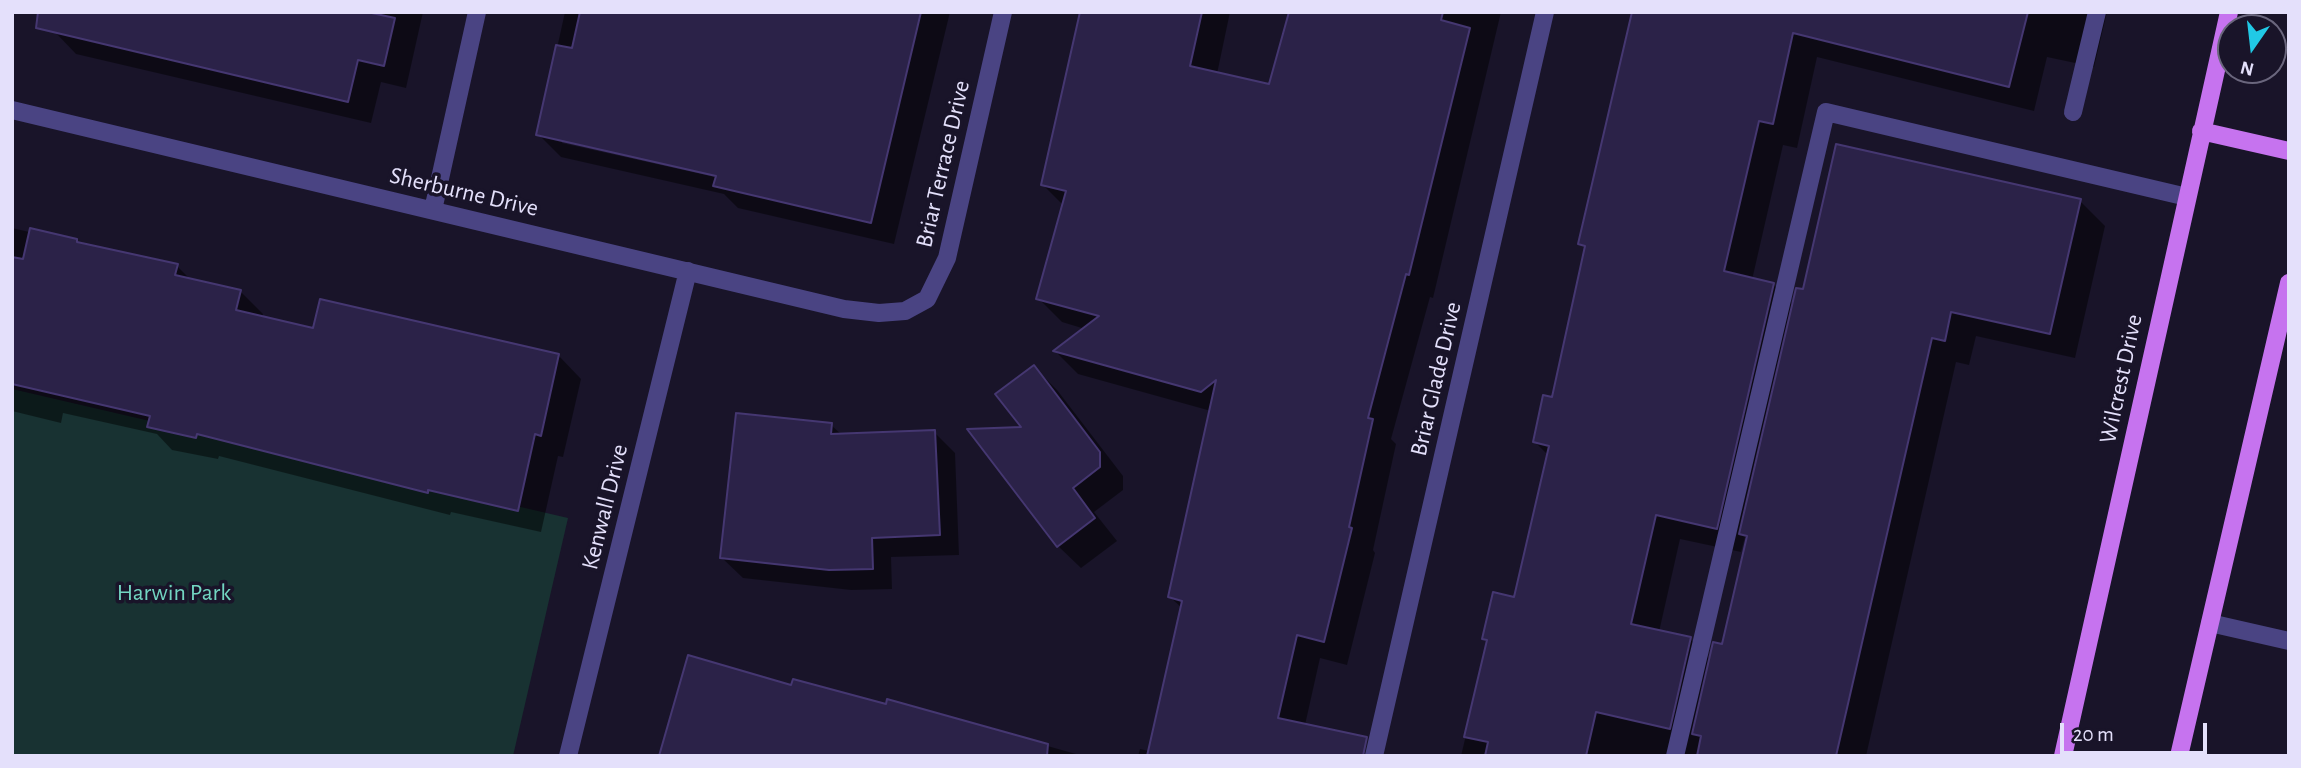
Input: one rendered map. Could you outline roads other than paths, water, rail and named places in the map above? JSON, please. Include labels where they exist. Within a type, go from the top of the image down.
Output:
[{"type":"main road","name":"Wilcrest Drive","points":[[2063,756],[2229,12]]},
{"type":"main road","points":[[2201,131],[2289,151]]},
{"type":"main road","points":[[2179,756],[2289,283]]},
{"type":"street","points":[[433,210],[477,12]]},
{"type":"street","name":"Briar Terrace Drive","points":[[905,311],[927,299],[947,258],[1003,12]]},
{"type":"street","name":"Briar Glade Drive","points":[[1374,756],[1545,12]]},
{"type":"street","points":[[2073,112],[2097,12]]},
{"type":"street","name":"Sherburne Drive","points":[[12,110],[844,309],[879,313],[905,311]]},
{"type":"street","points":[[1675,756],[1826,112],[2187,197]]},
{"type":"street","name":"Kenwall Drive","points":[[568,756],[688,271]]},
{"type":"street","points":[[2210,623],[2289,641]]},
{"type":"park label","name":"Harwin Park","points":[[174,593]]}]
